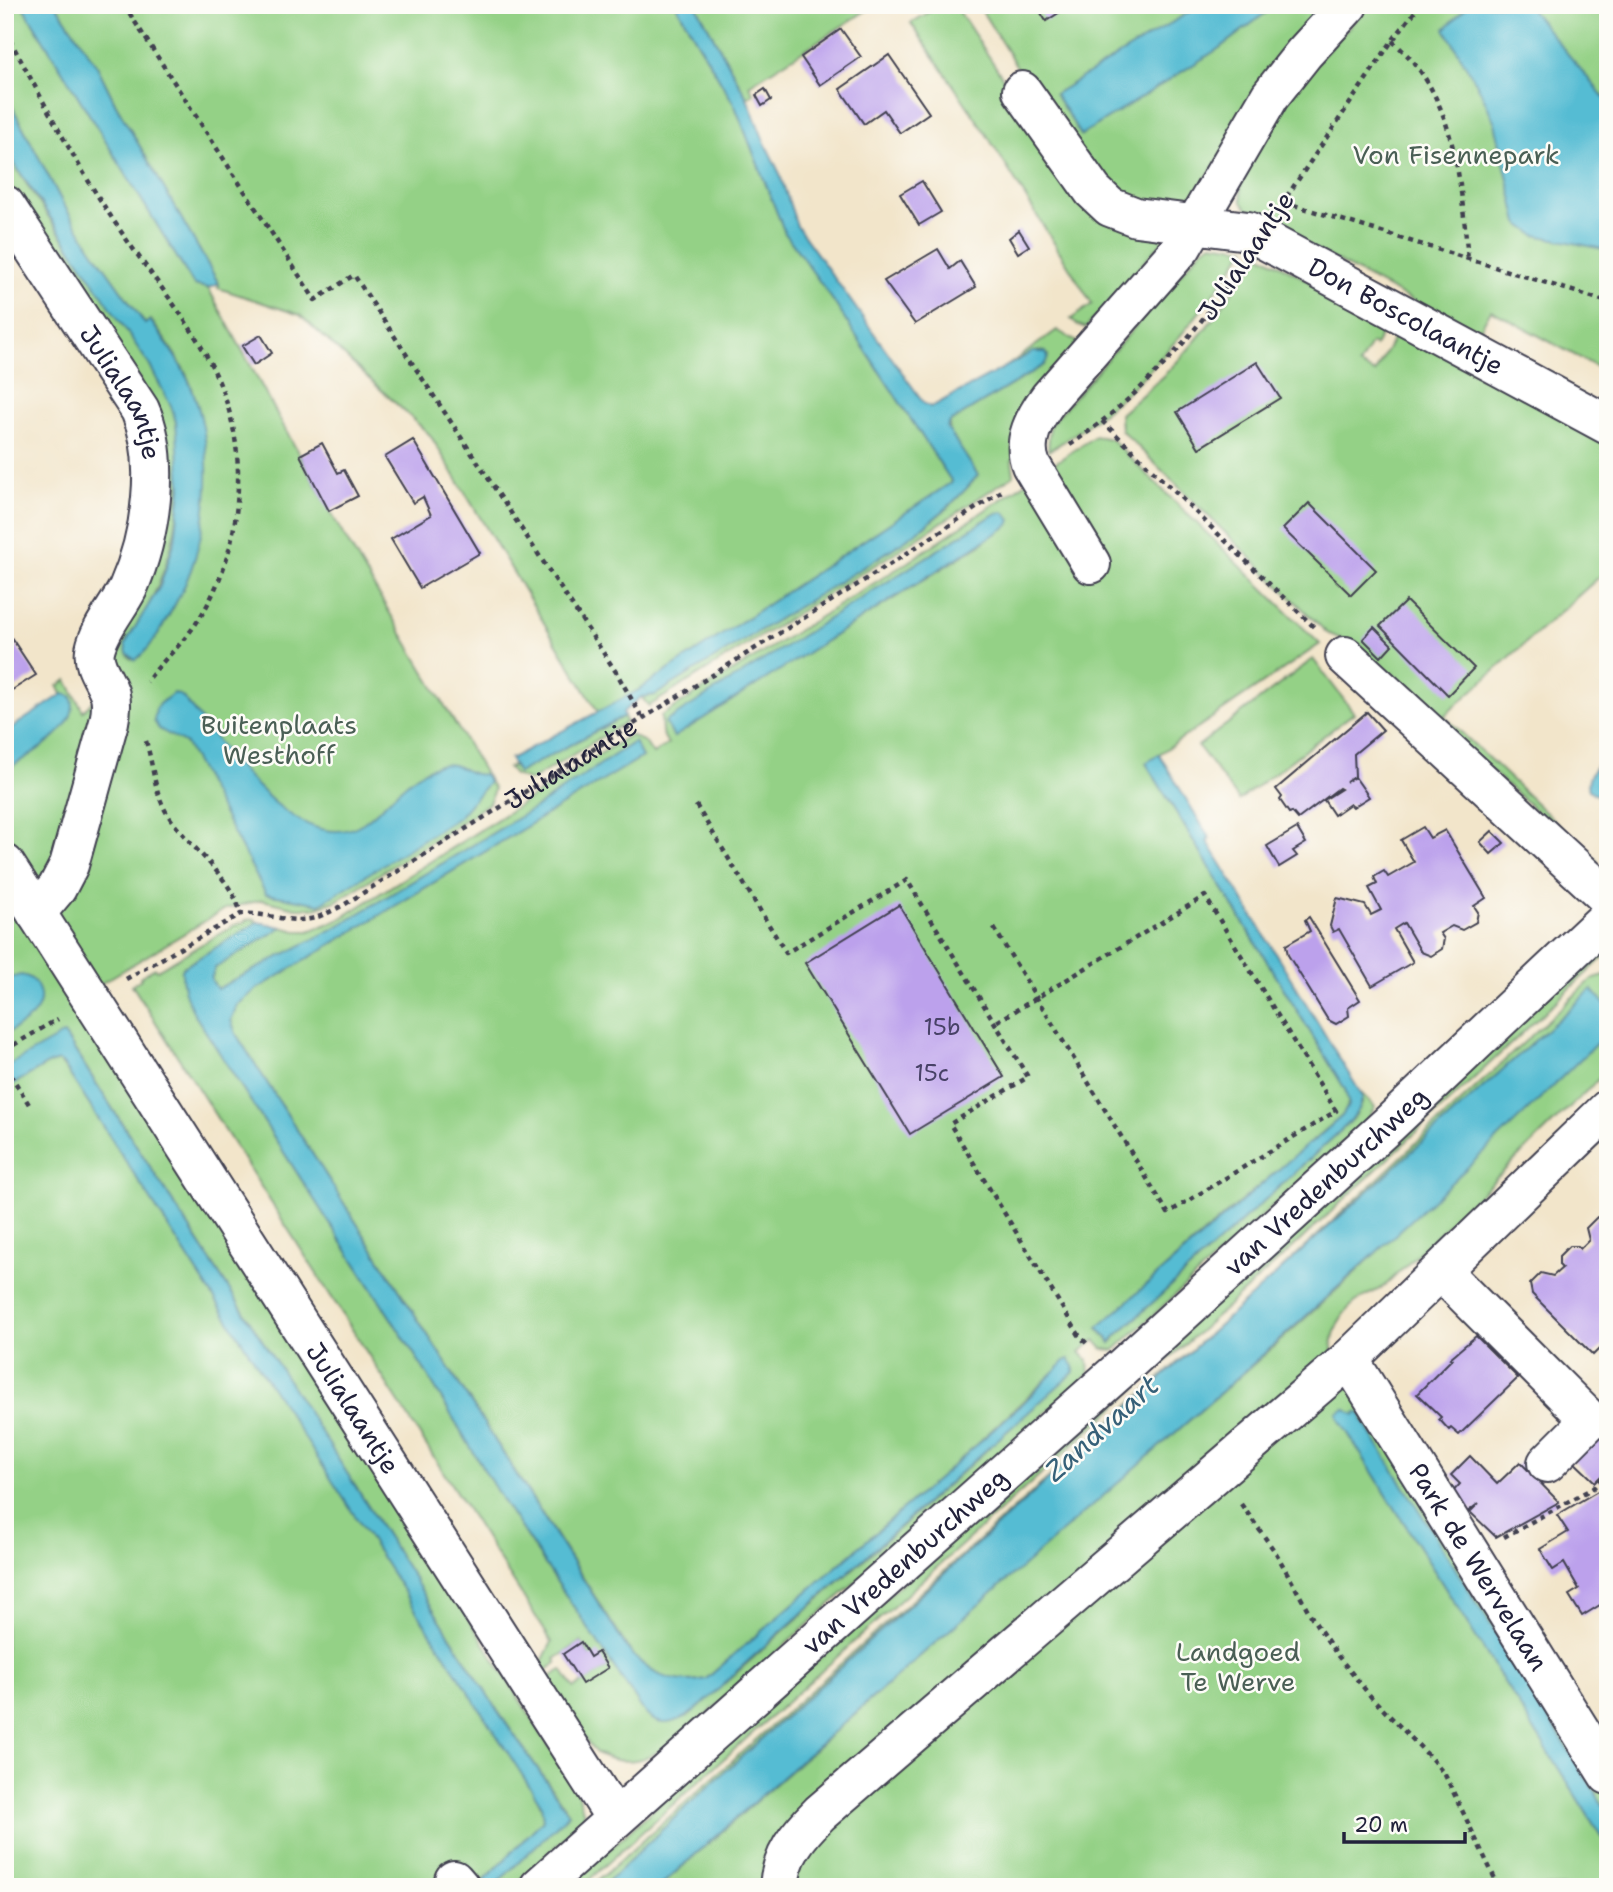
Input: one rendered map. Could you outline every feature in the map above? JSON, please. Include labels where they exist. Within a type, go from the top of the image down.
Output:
[{"type":"street","points":[[1091,565],[1028,459],[1027,448],[1032,426],[1040,411],[1161,273],[1195,226],[1270,96],[1304,53],[1348,5]]},
{"type":"street","points":[[1022,91],[1093,191],[1110,208],[1136,217],[1195,226]]},
{"type":"street","name":"Julialaantje","points":[[5,205],[140,410],[146,424],[152,456],[149,505],[136,566],[116,610],[95,646],[94,659],[110,694],[109,722],[69,865],[57,888],[36,913]]},
{"type":"street","name":"Don Boscolaantje","points":[[1195,226],[1248,231],[1608,425]]},
{"type":"street","points":[[1345,656],[1608,898]]},
{"type":"street","name":"Julialaantje","points":[[5,864],[614,1818]]},
{"type":"street","name":"van Vredenburchweg","points":[[539,1887],[1114,1375],[1378,1134],[1608,917]]},
{"type":"street","points":[[779,1887],[781,1869],[790,1848],[820,1813],[1349,1359],[1608,1109]]},
{"type":"street","points":[[1441,1271],[1590,1420],[1547,1463]]},
{"type":"street","name":"Park de Wervelaan","points":[[1349,1359],[1608,1775]]},
{"type":"path","points":[[124,5],[315,300],[354,275],[626,689],[643,719]]},
{"type":"path","name":"Julialaantje","points":[[5,1050],[241,914],[301,920],[313,919],[327,913],[892,564],[1034,470],[1102,421],[1157,372],[1192,335],[1392,41],[1420,5]]},
{"type":"path","points":[[1392,41],[1419,67],[1445,120],[1459,179],[1468,260]]},
{"type":"path","points":[[1283,202],[1608,302]]},
{"type":"path","points":[[1102,421],[1345,656]]},
{"type":"path","points":[[696,805],[786,953],[908,880],[1028,1077],[950,1124],[1079,1335],[1114,1375]]},
{"type":"path","points":[[994,928],[1037,998],[1168,1213],[1336,1111],[1205,896],[1037,998],[995,1023]]},
{"type":"path","points":[[5,1066],[30,1106]]},
{"type":"path","points":[[1216,1474],[1261,1531],[1323,1636],[1348,1669],[1445,1775],[1499,1887]]},
{"type":"path","points":[[1471,1555],[1593,1488],[1608,1474]]},
{"type":"green space","name":"Buitenplaats Westhoff","points":[[5,5],[22,5],[194,285],[208,288],[340,529],[494,789],[489,803],[336,901],[315,908],[296,908],[262,900],[225,909],[77,998],[578,1792],[585,1818],[513,1887],[493,1887],[569,1813],[499,1713],[67,1038],[5,1081],[5,745],[68,705],[58,686],[67,680],[83,711],[96,699],[110,651],[136,596],[140,380],[5,178],[5,150],[149,362],[163,386],[175,416],[180,482],[175,531],[162,577],[126,642],[127,653],[131,659],[157,634],[182,589],[200,533],[206,475],[200,416],[184,370],[151,320],[145,324],[91,248],[62,202],[5,93]]},
{"type":"green space","points":[[56,5],[676,5],[735,106],[785,233],[830,296],[952,482],[637,691],[598,712],[430,435],[300,315],[218,288],[219,284],[116,105],[97,66]]},
{"type":"green space","points":[[696,5],[875,5],[749,85],[754,94],[747,98]]},
{"type":"green space","points":[[941,5],[955,5],[1088,207],[1163,241],[1086,328],[1071,319],[1092,304],[985,132],[911,23]]},
{"type":"green space","points":[[978,5],[1201,5],[1055,94],[1081,135],[1218,49],[1276,5],[1328,5],[1192,198],[1174,208],[1115,194],[1029,86]]},
{"type":"green space","name":"Von Fisennepark","points":[[1369,5],[1608,5],[1608,373],[1491,310],[1477,335],[1252,216],[1242,202],[1240,183],[1274,114]]},
{"type":"green space","points":[[1212,243],[1246,248],[1205,306],[1158,361],[1106,410],[1048,451],[1050,425],[1202,249]]},
{"type":"green space","points":[[1258,253],[1388,323],[1375,346],[1371,344],[1359,365],[1375,373],[1398,329],[1608,442],[1608,569],[1444,716],[1597,861],[1596,864],[1344,640],[1327,633],[1121,430],[1120,414],[1165,374],[1191,346]]},
{"type":"green space","points":[[1057,330],[1077,342],[1012,461],[1014,475],[649,706],[641,697],[655,695],[865,566],[940,514],[978,475],[949,432],[950,422],[1044,365],[1048,355],[1042,351],[1033,352],[1007,366]]},
{"type":"green space","points":[[1095,436],[1111,439],[1320,644],[1146,763],[1345,1089],[1347,1106],[1342,1116],[1098,1328],[1111,1343],[1353,1119],[1362,1104],[1362,1094],[1375,1107],[1368,1119],[1115,1350],[1103,1349],[1095,1340],[1080,1352],[1088,1361],[1089,1374],[712,1710],[673,1743],[645,1758],[629,1761],[613,1759],[596,1753],[542,1682],[562,1670],[574,1688],[607,1668],[590,1657],[581,1642],[555,1659],[557,1663],[538,1676],[536,1673],[552,1642],[132,985],[155,968],[157,970],[235,925],[246,920],[254,919],[258,922],[182,968],[195,1015],[422,1366],[504,1503],[645,1713],[665,1722],[688,1716],[990,1447],[1068,1359],[953,1466],[706,1679],[682,1681],[661,1676],[652,1672],[627,1647],[236,1034],[231,1020],[237,1005],[257,989],[642,757],[634,743],[538,806],[325,934],[217,989],[211,979],[215,968],[282,927],[309,931],[338,920],[630,735],[645,742],[653,754],[668,744],[662,733],[661,716],[908,562]],"holes":[[[995,514],[984,542],[674,736],[666,722]]]},
{"type":"green space","points":[[1313,659],[1354,713],[1239,800],[1198,746]]},
{"type":"green space","points":[[624,716],[626,722],[530,781],[514,775],[508,768],[514,765],[519,772]]},
{"type":"green space","points":[[1603,945],[1608,953],[1289,1251],[581,1887],[568,1887]]},
{"type":"green space","points":[[1608,975],[1608,1008],[1591,990],[687,1806],[602,1887],[591,1887],[1264,1285],[1591,980]]},
{"type":"green space","name":"Landgoed Te Werve","points":[[1608,1032],[1608,1070],[1387,1284],[1348,1309],[1333,1338],[1332,1355],[1608,1793],[1608,1813],[1361,1419],[1355,1415],[1339,1419],[1608,1847],[1608,1887],[659,1887],[1341,1286]]},
{"type":"green space","points":[[59,1061],[536,1795],[543,1810],[543,1820],[478,1887],[5,1887],[5,1089],[48,1064]]},
{"type":"water","points":[[22,5],[56,5],[97,66],[116,105],[219,284],[208,288],[194,285]]},
{"type":"water","points":[[676,5],[696,5],[747,98],[779,172],[797,226],[924,403],[930,407],[935,405],[1033,352],[1046,352],[1048,358],[1044,365],[950,422],[947,428],[978,475],[963,493],[927,524],[869,564],[655,695],[641,697],[623,712],[624,716],[518,773],[510,759],[637,691],[952,482],[830,296],[785,233],[735,106]]},
{"type":"water","points":[[1201,5],[1276,5],[1218,49],[1081,135],[1055,94]]},
{"type":"water","points":[[1468,5],[1527,5],[1608,102],[1608,250],[1535,235],[1518,223],[1495,123],[1481,92],[1445,29]]},
{"type":"water","points":[[5,93],[62,202],[91,248],[145,324],[150,320],[182,367],[199,411],[207,468],[206,498],[195,556],[186,583],[161,629],[147,650],[135,660],[127,653],[125,644],[160,586],[175,540],[181,488],[176,422],[171,406],[150,366],[5,150]]},
{"type":"water","points":[[1004,512],[1011,520],[1009,525],[674,737],[665,722],[995,514]]},
{"type":"water","points":[[174,693],[182,696],[262,791],[287,812],[313,826],[338,831],[363,823],[416,776],[439,765],[452,765],[473,774],[484,774],[489,782],[459,817],[320,904],[266,894],[186,744],[159,729],[154,721],[159,704]]},
{"type":"water","points":[[63,694],[71,696],[73,708],[62,730],[39,749],[5,770],[5,732]]},
{"type":"water","points":[[634,742],[642,757],[257,989],[237,1005],[231,1020],[236,1034],[627,1648],[643,1665],[662,1676],[682,1681],[706,1679],[953,1466],[1065,1361],[1069,1359],[1074,1366],[1074,1372],[695,1711],[669,1723],[657,1721],[645,1713],[504,1503],[422,1366],[195,1015],[182,981],[182,968],[258,922],[282,927],[215,968],[211,979],[217,989],[335,928],[538,806]]},
{"type":"water","points":[[1159,754],[1210,839],[1207,841],[1363,1097],[1359,1109],[1349,1123],[1111,1343],[1098,1327],[1342,1116],[1349,1105],[1345,1089],[1146,763]]},
{"type":"water","points":[[1608,758],[1608,796],[1599,797],[1589,790],[1590,775]]},
{"type":"water","points":[[21,975],[29,977],[35,983],[40,996],[39,1004],[32,1016],[5,1034],[5,979]]},
{"type":"water","points":[[1592,989],[1608,1008],[1608,1032],[1376,1252],[659,1887],[602,1887],[687,1806]]},
{"type":"water","points":[[64,1034],[499,1713],[569,1814],[493,1887],[480,1885],[543,1820],[541,1804],[63,1064],[59,1061],[48,1064],[5,1089],[5,1067]]},
{"type":"water","points":[[1345,1409],[1363,1416],[1362,1419],[1608,1813],[1608,1847],[1339,1419],[1337,1413]]},
{"type":"building","points":[[1036,5],[1071,5],[1046,21]]},
{"type":"building","points":[[841,29],[861,57],[820,85],[801,57]]},
{"type":"building","points":[[889,55],[929,113],[900,133],[884,110],[864,124],[840,89]]},
{"type":"building","points":[[765,89],[771,100],[762,106],[756,95]]},
{"type":"building","points":[[922,181],[941,212],[919,225],[900,194]]},
{"type":"building","points":[[1019,230],[1029,246],[1018,253],[1009,238]]},
{"type":"building","points":[[938,249],[950,269],[960,261],[976,287],[915,324],[884,281]]},
{"type":"building","points":[[261,335],[272,353],[254,365],[242,346]]},
{"type":"building","points":[[1257,362],[1280,398],[1199,448],[1177,412]]},
{"type":"building","points":[[413,440],[480,553],[420,588],[391,539],[431,515],[423,497],[413,503],[385,457]]},
{"type":"building","points":[[322,443],[338,473],[344,470],[358,496],[329,511],[300,455]]},
{"type":"building","points":[[1309,503],[1376,570],[1351,595],[1283,529]]},
{"type":"building","points":[[1406,601],[1474,668],[1448,695],[1380,626]]},
{"type":"building","points":[[1374,627],[1392,645],[1381,657],[1363,639]]},
{"type":"building","points":[[5,628],[36,675],[9,692],[5,686]]},
{"type":"building","points":[[1367,712],[1383,730],[1354,754],[1355,776],[1346,782],[1355,777],[1369,797],[1353,807],[1350,804],[1334,815],[1324,800],[1341,789],[1339,788],[1298,819],[1292,812],[1289,813],[1276,789]]},
{"type":"building","points":[[1423,827],[1430,838],[1445,830],[1486,898],[1474,906],[1478,912],[1476,922],[1462,930],[1452,926],[1440,933],[1444,939],[1442,949],[1431,956],[1421,952],[1404,923],[1394,929],[1413,962],[1372,986],[1339,929],[1333,932],[1330,926],[1337,898],[1365,905],[1371,915],[1381,910],[1369,888],[1377,884],[1374,877],[1384,871],[1388,877],[1414,862],[1401,840]]},
{"type":"building","points":[[1297,828],[1306,843],[1293,851],[1297,856],[1279,867],[1267,846]]},
{"type":"building","points":[[1492,831],[1504,843],[1491,854],[1480,842]]},
{"type":"building","points":[[899,905],[1004,1077],[910,1134],[805,963]]},
{"type":"building","points":[[1309,917],[1360,1000],[1348,1008],[1349,1016],[1336,1024],[1328,1020],[1288,955],[1286,945],[1310,931],[1305,920]]},
{"type":"building","points":[[1597,1217],[1608,1219],[1608,1340],[1593,1355],[1532,1294],[1530,1284],[1541,1273],[1553,1276],[1562,1268],[1559,1265],[1559,1256],[1569,1246],[1578,1246],[1580,1249],[1589,1240],[1586,1228]]},
{"type":"building","points":[[1476,1336],[1518,1378],[1459,1435],[1451,1428],[1449,1430],[1439,1419],[1441,1417],[1417,1394],[1452,1359],[1450,1358]]},
{"type":"building","points":[[1608,1425],[1608,1469],[1595,1482],[1569,1457]]},
{"type":"building","points":[[1470,1456],[1497,1484],[1520,1462],[1559,1502],[1496,1537],[1470,1512],[1479,1503],[1466,1513],[1449,1496],[1460,1484],[1451,1475]]},
{"type":"building","points":[[1608,1485],[1608,1600],[1582,1616],[1569,1595],[1579,1589],[1564,1563],[1553,1570],[1540,1549],[1568,1532],[1557,1515]]},
{"type":"building","points":[[581,1642],[590,1657],[598,1652],[608,1668],[582,1684],[563,1654]]},
{"type":"water label","name":"Zandvaart","points":[[1101,1428]]}]
